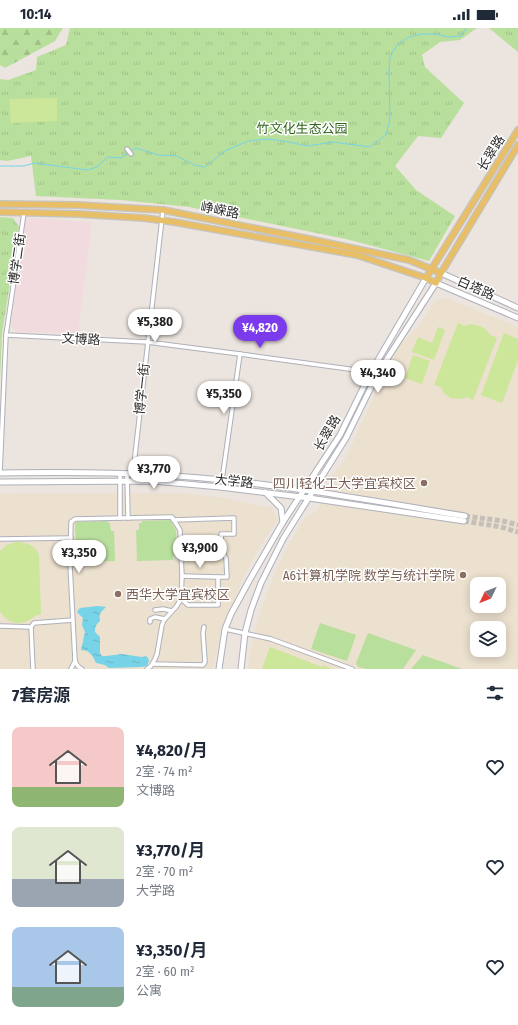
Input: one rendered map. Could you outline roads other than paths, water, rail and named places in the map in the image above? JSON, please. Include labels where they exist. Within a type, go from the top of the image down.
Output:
[{"type":"main road","name":"长翠路","points":[[218,669],[225,629],[231,614],[249,581],[283,522],[340,435],[371,372],[431,268],[518,130]]},
{"type":"main road","name":"长翠路","points":[[241,669],[245,633],[251,610],[261,583],[283,539],[346,438],[378,373],[436,283],[518,145]]},
{"type":"main road","name":"峥嵘路","points":[[0,204],[77,205],[163,210],[409,260],[431,268]]},
{"type":"main road","name":"峥嵘路","points":[[0,212],[79,214],[144,218],[174,222],[357,255],[426,278]]},
{"type":"main road","name":"白塔路","points":[[431,268],[518,308]]},
{"type":"main road","name":"白塔路","points":[[426,278],[518,318]]},
{"type":"main road","name":"大学路","points":[[0,473],[130,473],[222,480],[313,491],[464,519],[300,496],[153,481],[0,482]]},
{"type":"main road","points":[[265,492],[281,508],[283,522]]},
{"type":"street","points":[[127,149],[131,154]]},
{"type":"street","name":"博学一街","points":[[128,518],[127,481],[130,473],[163,210]]},
{"type":"street","name":"博学二街","points":[[0,473],[6,335],[24,213]]},
{"type":"street","name":"文博路","points":[[6,335],[147,342],[371,372]]},
{"type":"street","points":[[222,480],[240,354]]},
{"type":"street","points":[[120,473],[120,518]]},
{"type":"street","points":[[82,669],[76,665],[75,660],[70,565],[72,520],[172,517],[180,530],[182,576],[181,599],[162,624],[157,654],[152,664],[147,669]]},
{"type":"street","points":[[174,520],[234,518],[234,534],[221,534],[222,551],[226,558],[227,577],[182,576]]},
{"type":"street","points":[[0,539],[71,538]]},
{"type":"street","points":[[181,599],[188,605],[218,605],[218,577]]},
{"type":"street","points":[[155,610],[163,609],[172,611]]},
{"type":"street","points":[[150,622],[150,619],[153,617],[165,619]]},
{"type":"street","points":[[33,669],[31,627],[34,623],[73,620]]},
{"type":"street","points":[[0,626],[31,627]]},
{"type":"street","points":[[152,664],[203,665],[205,662],[204,627]]},
{"type":"street","points":[[225,629],[271,639],[352,669]]},
{"type":"street","points":[[72,669],[75,660]]},
{"type":"water","points":[[98,606],[106,607],[100,613],[100,621],[95,630],[100,637],[100,653],[102,656],[122,654],[142,657],[146,656],[149,661],[147,666],[109,668],[105,665],[96,663],[89,652],[81,650],[85,632],[82,625],[83,618],[77,612],[80,608]]},
{"type":"waterway","points":[[131,151],[136,148],[158,155],[177,156],[194,165],[205,167],[225,151],[248,141],[268,139],[307,146],[333,142],[370,147],[386,135],[390,119],[390,57],[397,45],[407,38],[420,34],[437,34],[448,37],[461,36],[466,28]]},
{"type":"waterway","points":[[0,166],[23,166],[35,163],[87,170],[97,167],[108,157],[121,158],[129,153]]},
{"type":"tunnel","points":[[465,516],[503,521],[518,525]]},
{"type":"tunnel","points":[[464,521],[501,527],[518,532]]},
{"type":"place","name":"四川轻化工大学宜宾校区","points":[[424,483]]},
{"type":"place","name":"A6计算机学院 数学与统计学院","points":[[463,575]]},
{"type":"place","name":"西华大学宜宾校区","points":[[118,594]]},
{"type":"park label","name":"竹文化生态公园","points":[[302,128]]}]
